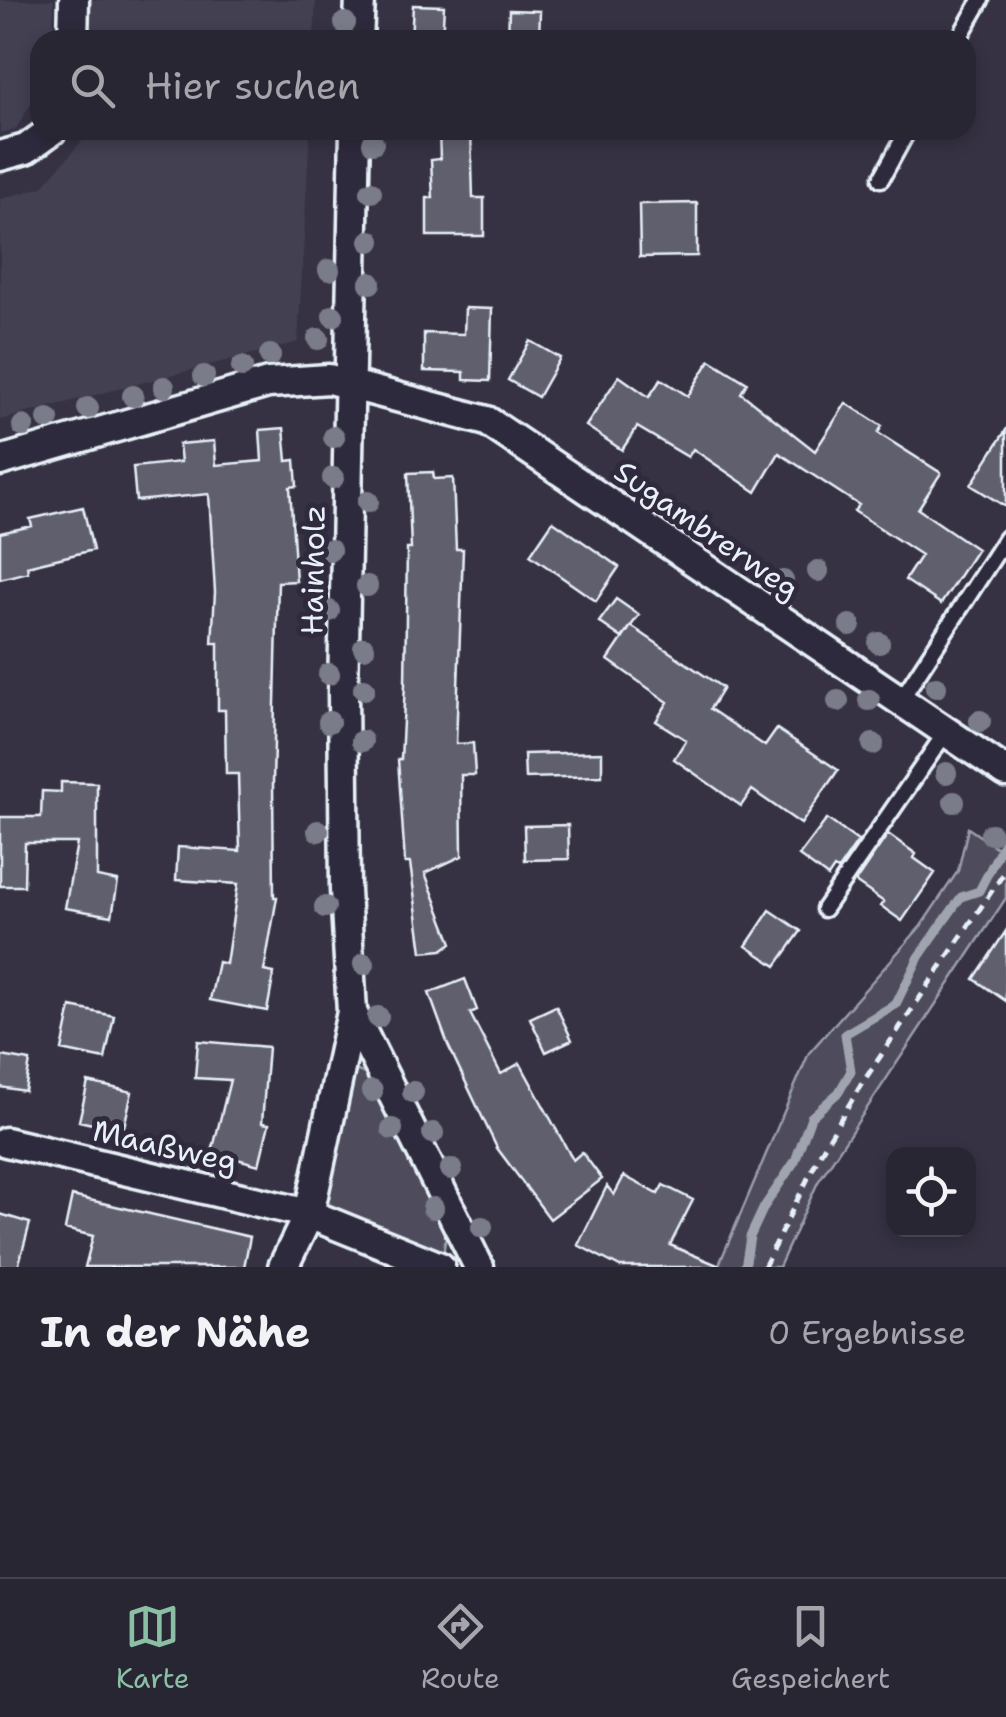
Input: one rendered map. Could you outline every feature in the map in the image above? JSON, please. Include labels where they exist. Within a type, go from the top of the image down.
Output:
[{"type":"street","points":[[73,30],[74,0]]},
{"type":"street","points":[[358,30],[360,0]]},
{"type":"street","points":[[0,156],[26,149],[38,140]]},
{"type":"street","name":"Hainholz","points":[[283,1267],[309,1214],[352,1012],[344,890],[343,691],[355,140]]},
{"type":"street","name":"Sugambrerweg","points":[[0,461],[268,383],[328,379],[488,421],[1006,772]]},
{"type":"street","name":"Hainholz","points":[[352,1012],[479,1267]]},
{"type":"street","name":"Maaßweg","points":[[6,1142],[309,1214],[440,1267]]},
{"type":"lane","points":[[964,30],[981,0]]},
{"type":"lane","points":[[881,178],[902,140]]},
{"type":"lane","points":[[900,701],[1006,538]]},
{"type":"lane","points":[[824,910],[946,732]]},
{"type":"path","points":[[764,1267],[822,1150],[861,1084],[1006,870]]},
{"type":"shaded area","points":[[0,0],[54,0],[53,30],[30,30],[30,106],[16,129],[0,133]]},
{"type":"shaded area","points":[[91,0],[316,0],[314,30],[90,30]]},
{"type":"shaded area","points":[[83,140],[309,140],[298,342],[0,420],[0,199],[42,187]]},
{"type":"shaded area","points":[[968,828],[1006,854],[1006,898],[818,1182],[779,1267],[718,1267],[809,1053],[921,926],[958,871]]},
{"type":"shaded area","points":[[353,1069],[365,1074],[446,1236],[443,1255],[332,1214],[326,1206],[324,1191]]},
{"type":"building","points":[[413,5],[444,6],[443,30],[412,30]]},
{"type":"building","points":[[509,10],[540,11],[539,30],[508,30]]},
{"type":"building","points":[[439,140],[471,140],[473,198],[484,198],[484,236],[427,236],[427,198],[433,198],[431,160],[440,159]]},
{"type":"building","points":[[697,203],[697,256],[640,257],[639,204]]},
{"type":"building","points":[[465,308],[492,309],[490,381],[464,380],[464,372],[424,371],[424,333],[464,334]]},
{"type":"building","points":[[530,341],[560,358],[538,397],[508,380]]},
{"type":"building","points":[[710,360],[747,383],[741,393],[815,451],[846,403],[882,426],[878,433],[941,473],[918,509],[977,549],[941,604],[905,580],[921,555],[854,511],[859,505],[779,453],[756,492],[693,449],[688,457],[637,427],[622,450],[586,426],[619,376],[649,397],[661,379],[688,396]]},
{"type":"building","points":[[284,428],[287,461],[295,460],[297,486],[290,487],[296,581],[278,582],[273,783],[277,897],[264,971],[274,973],[267,1011],[210,1000],[218,962],[226,964],[238,884],[176,880],[178,847],[240,851],[238,774],[226,774],[225,710],[218,710],[218,643],[212,643],[215,592],[209,494],[136,501],[133,467],[181,462],[179,444],[214,441],[216,465],[262,461],[260,430]]},
{"type":"building","points":[[1006,430],[1006,507],[971,485]]},
{"type":"building","points":[[433,472],[434,479],[453,478],[456,549],[463,549],[456,744],[473,743],[475,775],[461,775],[462,856],[425,873],[452,943],[442,950],[422,952],[410,863],[405,863],[398,759],[405,684],[407,549],[411,549],[408,473]]},
{"type":"building","points":[[83,507],[93,550],[27,566],[28,572],[0,579],[0,533],[32,526],[30,519]]},
{"type":"building","points":[[553,521],[619,567],[596,601],[530,555]]},
{"type":"building","points":[[616,599],[639,615],[622,638],[599,622]]},
{"type":"building","points":[[631,626],[723,688],[710,709],[765,746],[777,729],[838,770],[801,824],[752,790],[741,806],[674,759],[686,740],[656,721],[668,702],[608,660]]},
{"type":"building","points":[[602,752],[602,776],[525,778],[524,754]]},
{"type":"building","points":[[61,782],[97,783],[97,877],[118,881],[112,916],[65,908],[77,843],[25,843],[24,886],[0,886],[0,817],[41,817],[42,791],[61,792]]},
{"type":"building","points":[[827,819],[858,841],[838,870],[834,868],[828,877],[799,856]]},
{"type":"building","points":[[568,825],[569,859],[525,860],[524,826]]},
{"type":"building","points":[[888,834],[935,873],[902,921],[881,906],[884,902],[855,882]]},
{"type":"building","points":[[770,910],[801,931],[776,966],[746,946]]},
{"type":"building","points":[[1006,931],[1006,1001],[974,979]]},
{"type":"building","points":[[465,979],[477,1010],[470,1013],[501,1074],[520,1063],[573,1160],[582,1152],[602,1179],[550,1219],[497,1148],[448,1045],[429,993]]},
{"type":"building","points":[[556,1006],[572,1040],[546,1052],[530,1018]]},
{"type":"building","points":[[71,1007],[114,1016],[105,1059],[62,1050]]},
{"type":"building","points":[[198,1041],[268,1047],[262,1123],[269,1124],[259,1165],[212,1152],[230,1080],[195,1078]]},
{"type":"building","points":[[2,1056],[30,1061],[25,1091],[0,1087]]},
{"type":"building","points":[[88,1082],[132,1092],[123,1131],[79,1121]]},
{"type":"building","points":[[624,1176],[658,1194],[663,1185],[693,1200],[670,1245],[722,1267],[620,1267],[578,1245],[607,1186],[614,1195]]},
{"type":"building","points":[[72,1196],[250,1237],[244,1267],[85,1267],[93,1236],[65,1229]]},
{"type":"building","points":[[0,1214],[30,1223],[18,1267],[0,1267]]},
{"type":"waterway","points":[[745,1267],[750,1237],[764,1207],[795,1161],[811,1117],[839,1092],[851,1071],[845,1034],[896,1004],[919,957],[961,897],[979,891],[1006,838]]}]
